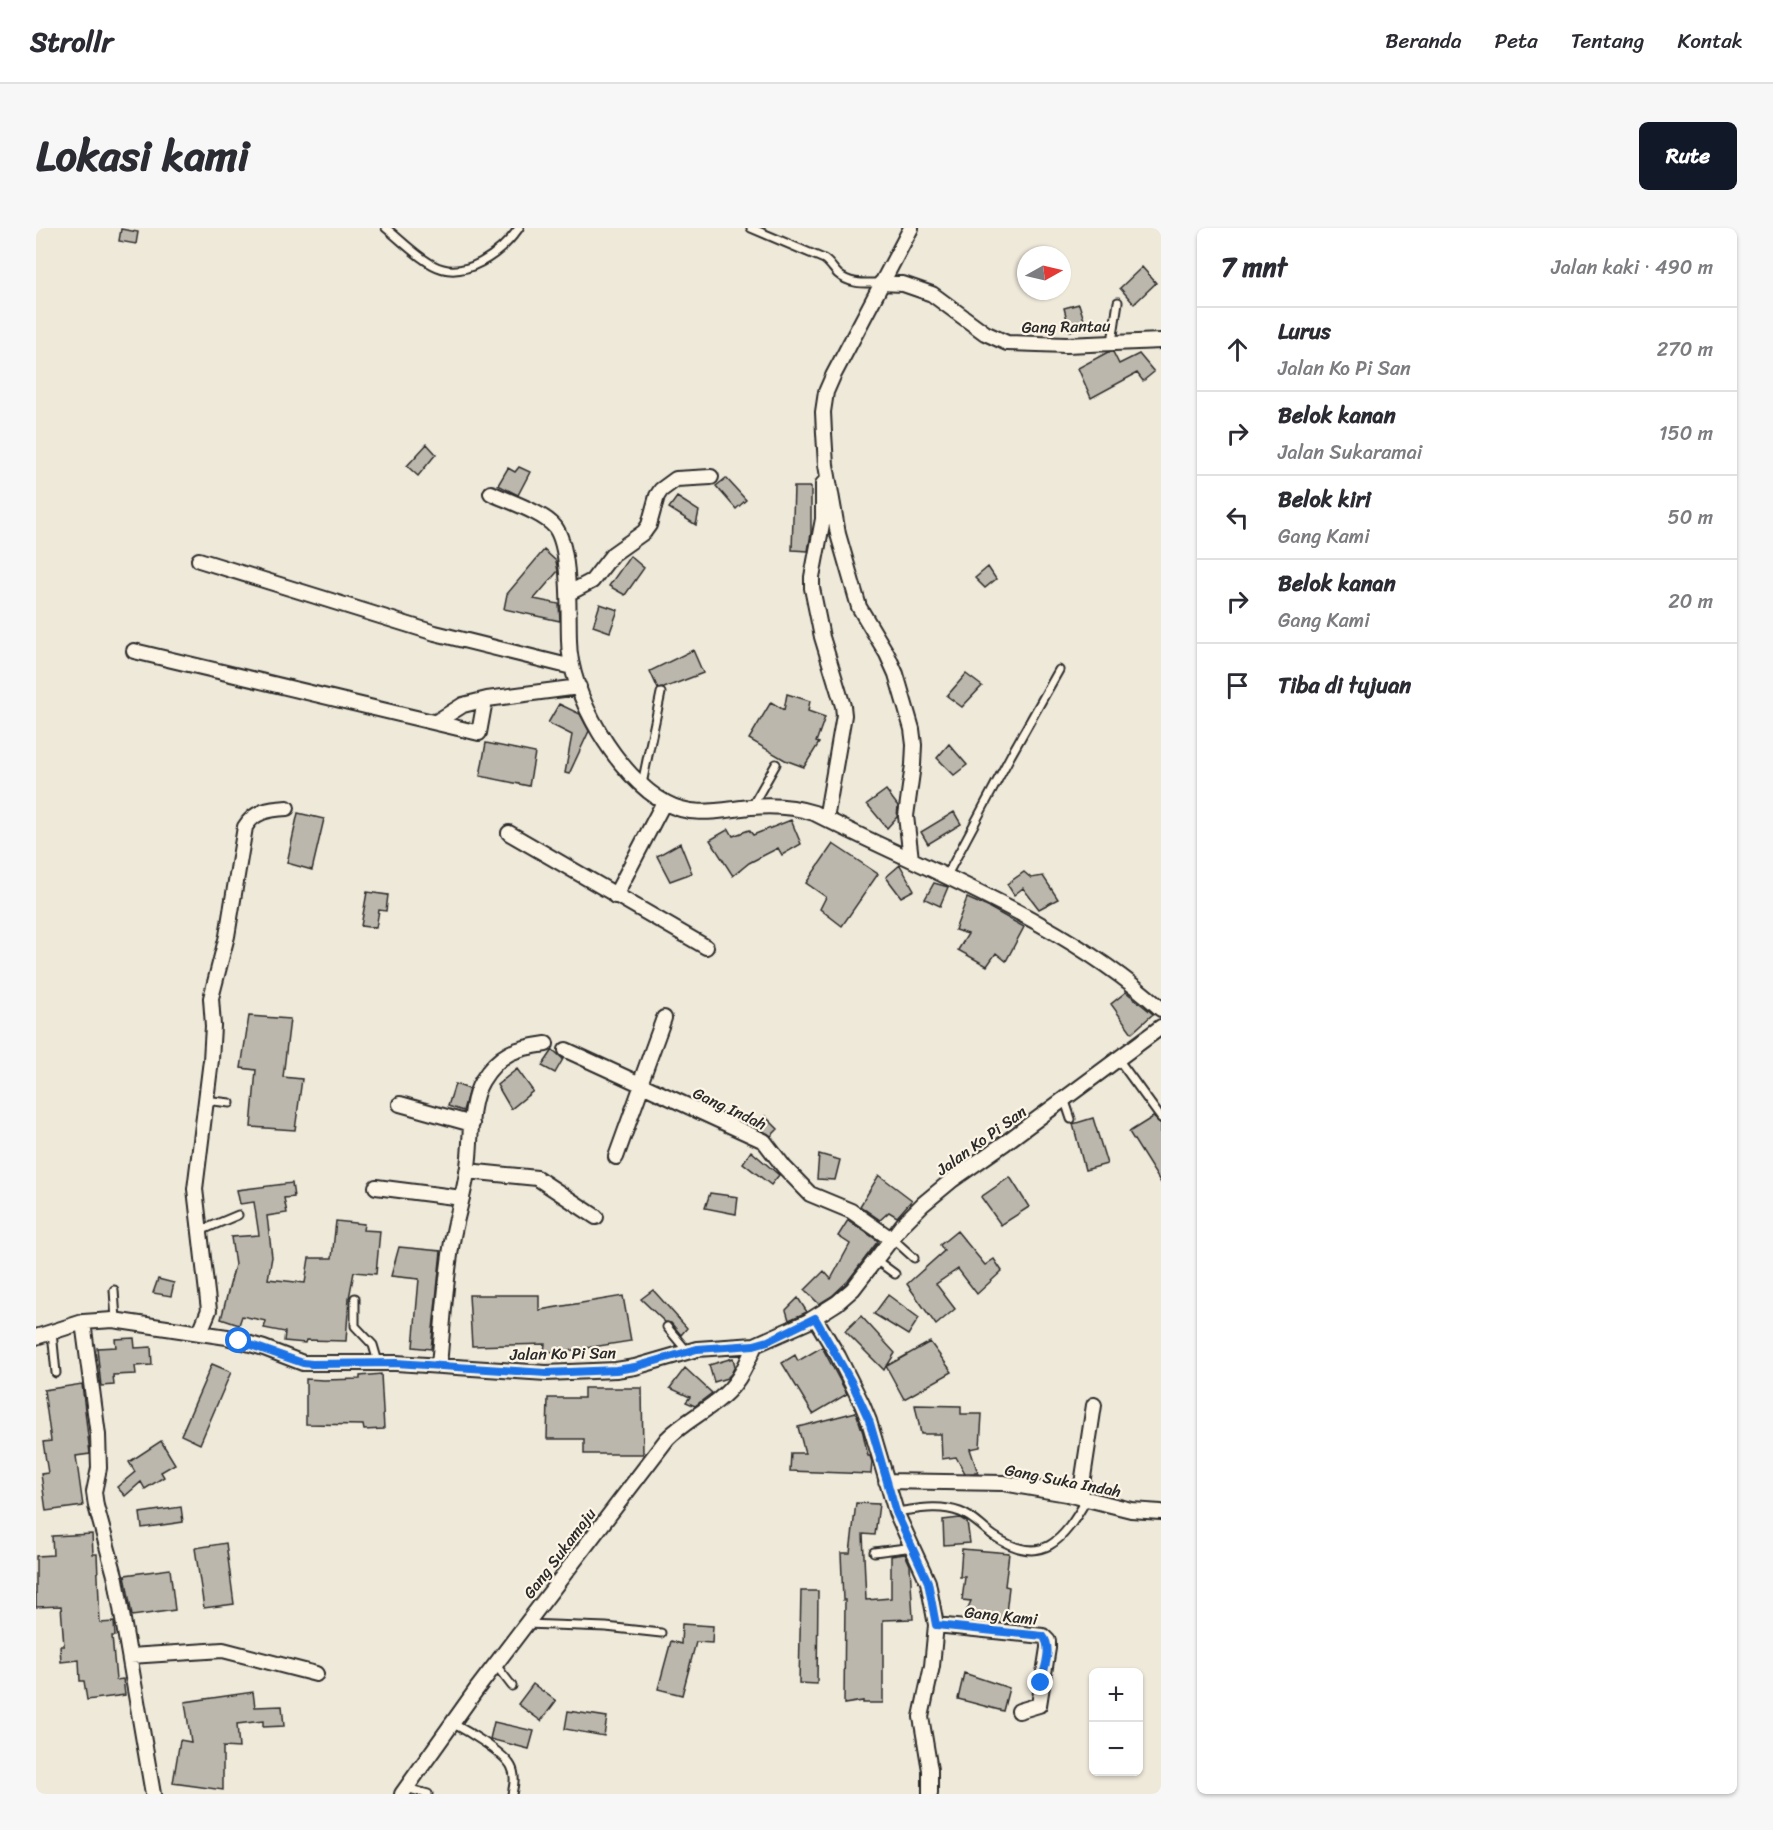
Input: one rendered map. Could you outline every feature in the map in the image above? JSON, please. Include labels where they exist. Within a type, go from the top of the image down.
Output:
[{"type":"street","points":[[826,819],[844,716],[822,637],[812,588],[823,519],[826,392],[911,228]]},
{"type":"street","name":"Gang Rantau","points":[[882,283],[903,284],[932,294],[985,333],[1007,343],[1066,345],[1161,341]]},
{"type":"street","points":[[824,422],[826,465],[838,534],[854,595],[896,674],[912,729],[913,765],[906,816],[911,859]]},
{"type":"street","points":[[569,593],[592,581],[613,554],[644,532],[649,525],[657,496],[661,490],[676,479],[711,477]]},
{"type":"street","points":[[491,493],[545,518],[556,528],[561,542],[569,593],[569,640],[572,667],[598,730],[621,766],[641,787],[679,809],[698,813],[751,807],[796,807],[826,819],[1024,916],[1064,939],[1132,984],[1161,1008]]},
{"type":"street","points":[[199,560],[435,633],[572,667]]},
{"type":"street","points":[[134,651],[479,733],[485,700]]},
{"type":"street","points":[[436,722],[463,705],[579,687]]},
{"type":"street","points":[[615,896],[664,802]]},
{"type":"street","points":[[200,1332],[209,1310],[195,1189],[213,1042],[211,998],[227,936],[245,827],[253,816],[262,812],[287,808]]},
{"type":"street","points":[[509,833],[706,947]]},
{"type":"street","points":[[616,1157],[664,1018]]},
{"type":"street","name":"Jalan Ko Pi San","points":[[36,1337],[83,1322],[116,1320],[227,1337],[303,1363],[378,1362],[519,1371],[584,1372],[635,1367],[687,1351],[754,1345],[768,1341],[815,1318],[853,1289],[913,1213],[937,1192],[1161,1027]]},
{"type":"street","points":[[439,1365],[452,1242],[467,1171],[477,1092],[486,1075],[510,1052],[517,1048],[546,1044]]},
{"type":"street","name":"Gang Indah","points":[[566,1050],[764,1141],[784,1167],[810,1194],[851,1211],[892,1239]]},
{"type":"street","points":[[400,1104],[472,1124]]},
{"type":"street","points":[[467,1171],[537,1178],[596,1217]]},
{"type":"street","points":[[376,1187],[462,1198]]},
{"type":"street","points":[[815,1318],[838,1356],[869,1420],[896,1512],[914,1547],[928,1582],[936,1625],[932,1666],[921,1717],[930,1770],[930,1794]]},
{"type":"street","points":[[83,1322],[98,1436],[99,1468],[94,1492],[96,1506],[116,1579],[153,1794]]},
{"type":"street","name":"Gang Sukamaju","points":[[404,1791],[495,1664],[667,1439],[678,1428],[722,1397],[734,1384],[754,1345]]},
{"type":"street","points":[[1084,1498],[1094,1405]]},
{"type":"street","name":"Gang Suka Indah","points":[[886,1481],[1003,1483],[1143,1512],[1161,1512]]},
{"type":"street","name":"Gang Kami","points":[[936,1625],[1043,1636],[1048,1641],[1039,1705],[1019,1711]]},
{"type":"street","points":[[130,1656],[223,1650],[316,1674]]},
{"type":"lane","points":[[386,228],[431,264],[443,270],[454,270],[479,264],[498,250],[519,228]]},
{"type":"lane","points":[[752,228],[824,259],[837,273],[853,283],[882,283]]},
{"type":"lane","points":[[1112,342],[1118,302]]},
{"type":"lane","points":[[946,877],[1059,670]]},
{"type":"lane","points":[[641,787],[661,693]]},
{"type":"lane","points":[[751,807],[776,765]]},
{"type":"lane","points":[[1118,1059],[1161,1118]]},
{"type":"lane","points":[[1064,1098],[1071,1119]]},
{"type":"lane","points":[[205,1100],[230,1103]]},
{"type":"lane","points":[[200,1231],[238,1215]]},
{"type":"lane","points":[[892,1239],[914,1257]]},
{"type":"lane","points":[[876,1260],[894,1274]]},
{"type":"lane","points":[[114,1290],[116,1320]]},
{"type":"lane","points":[[355,1298],[355,1326],[373,1345],[378,1362]]},
{"type":"lane","points":[[667,1327],[687,1351]]},
{"type":"lane","points":[[52,1332],[56,1373]]},
{"type":"lane","points":[[896,1512],[926,1508],[958,1511],[972,1517],[1006,1544],[1029,1552],[1046,1548],[1056,1541],[1079,1513],[1084,1498]]},
{"type":"lane","points":[[874,1552],[914,1547]]},
{"type":"lane","points":[[526,1624],[606,1627],[661,1633]]},
{"type":"lane","points":[[495,1664],[512,1686]]},
{"type":"lane","points":[[452,1722],[504,1757],[511,1766],[515,1781],[512,1794]]},
{"type":"lane","points":[[404,1791],[428,1794]]},
{"type":"building","points":[[121,229],[138,232],[136,244],[119,241]]},
{"type":"building","points":[[1142,267],[1156,283],[1134,304],[1120,288]]},
{"type":"building","points":[[1079,304],[1086,326],[1070,331],[1064,308]]},
{"type":"building","points":[[1108,352],[1113,352],[1119,364],[1139,354],[1154,372],[1143,381],[1137,373],[1091,398],[1078,368]]},
{"type":"building","points":[[427,444],[436,454],[418,476],[407,466]]},
{"type":"building","points":[[519,467],[530,472],[518,495],[498,485],[508,468],[515,472]]},
{"type":"building","points":[[726,478],[746,500],[736,509],[716,486]]},
{"type":"building","points":[[794,487],[811,487],[811,533],[808,551],[792,550]]},
{"type":"building","points":[[677,497],[699,511],[696,525],[669,508]]},
{"type":"building","points":[[544,550],[556,561],[558,571],[534,599],[559,604],[560,621],[504,609],[507,594]]},
{"type":"building","points":[[630,556],[644,568],[625,595],[609,586]]},
{"type":"building","points":[[988,567],[996,579],[985,588],[975,578]]},
{"type":"building","points":[[600,604],[618,610],[610,632],[593,626]]},
{"type":"building","points":[[693,650],[703,673],[658,689],[650,671]]},
{"type":"building","points":[[966,674],[982,686],[962,707],[947,696]]},
{"type":"building","points":[[787,694],[810,701],[808,711],[825,717],[816,742],[819,743],[804,767],[785,760],[749,739],[771,702],[784,710]]},
{"type":"building","points":[[559,704],[580,714],[589,731],[569,774],[565,773],[572,735],[548,723]]},
{"type":"building","points":[[486,743],[535,753],[529,786],[480,776]]},
{"type":"building","points":[[949,744],[967,765],[954,775],[937,758]]},
{"type":"building","points":[[886,790],[898,806],[897,817],[887,828],[867,804]]},
{"type":"building","points":[[954,812],[961,824],[928,844],[921,832]]},
{"type":"building","points":[[298,813],[324,819],[312,870],[287,863]]},
{"type":"building","points":[[791,820],[801,844],[782,855],[778,848],[749,863],[733,876],[710,840],[729,829],[733,836],[749,830],[753,835]]},
{"type":"building","points":[[680,843],[692,873],[670,881],[657,856]]},
{"type":"building","points":[[833,844],[878,874],[842,926],[820,909],[826,897],[806,883]]},
{"type":"building","points":[[900,865],[914,890],[901,897],[886,877]]},
{"type":"building","points":[[1024,872],[1031,878],[1043,876],[1058,899],[1039,909],[1023,888],[1014,895],[1007,884]]},
{"type":"building","points":[[934,883],[948,887],[940,906],[925,899]]},
{"type":"building","points":[[367,892],[388,895],[386,911],[379,910],[376,928],[361,926]]},
{"type":"building","points":[[967,898],[1024,927],[1006,961],[996,953],[987,966],[958,950],[968,934],[955,930]]},
{"type":"building","points":[[1126,992],[1153,1014],[1132,1033],[1111,1004]]},
{"type":"building","points":[[249,1016],[290,1019],[283,1077],[302,1079],[295,1130],[251,1127],[256,1070],[241,1068]]},
{"type":"building","points":[[553,1050],[563,1059],[555,1073],[542,1066]]},
{"type":"building","points":[[517,1069],[533,1091],[511,1109],[497,1085]]},
{"type":"building","points":[[455,1084],[469,1089],[463,1111],[448,1106]]},
{"type":"building","points":[[765,1116],[778,1129],[771,1136],[753,1125]]},
{"type":"building","points":[[1153,1117],[1161,1124],[1161,1183],[1129,1132]]},
{"type":"building","points":[[1093,1118],[1107,1164],[1085,1170],[1073,1124]]},
{"type":"building","points":[[751,1151],[779,1175],[771,1185],[743,1163]]},
{"type":"building","points":[[819,1154],[840,1160],[835,1180],[817,1179]]},
{"type":"building","points":[[879,1175],[912,1200],[897,1217],[889,1212],[880,1220],[860,1206]]},
{"type":"building","points":[[1010,1177],[1029,1207],[1001,1225],[981,1197]]},
{"type":"building","points":[[292,1183],[294,1197],[284,1198],[287,1213],[267,1216],[272,1257],[268,1279],[305,1283],[309,1258],[332,1258],[336,1221],[364,1224],[363,1230],[380,1231],[376,1274],[354,1272],[349,1298],[346,1341],[306,1340],[305,1343],[284,1341],[285,1332],[264,1328],[266,1321],[242,1316],[239,1325],[221,1319],[235,1265],[231,1237],[259,1235],[254,1202],[240,1204],[237,1190]]},
{"type":"building","points":[[710,1193],[738,1197],[736,1214],[705,1208]]},
{"type":"building","points":[[848,1220],[878,1241],[848,1281],[832,1296],[819,1304],[805,1290],[824,1271],[831,1279],[850,1244],[838,1236]]},
{"type":"building","points":[[957,1231],[985,1265],[994,1259],[1002,1271],[977,1294],[958,1269],[936,1284],[955,1309],[936,1325],[907,1284],[944,1251],[940,1245]]},
{"type":"building","points":[[399,1247],[441,1251],[431,1349],[413,1347],[419,1279],[391,1276]]},
{"type":"building","points":[[158,1279],[174,1283],[171,1296],[153,1293]]},
{"type":"building","points":[[653,1290],[687,1328],[681,1335],[671,1323],[665,1322],[641,1299]]},
{"type":"building","points":[[469,1295],[539,1295],[539,1310],[623,1296],[631,1341],[567,1351],[544,1352],[545,1344],[472,1346]]},
{"type":"building","points":[[888,1295],[919,1318],[908,1335],[874,1314]]},
{"type":"building","points":[[798,1298],[807,1312],[789,1320],[786,1310]]},
{"type":"building","points":[[861,1316],[895,1353],[887,1366],[930,1342],[952,1372],[904,1399],[886,1366],[884,1370],[845,1331]]},
{"type":"building","points":[[134,1338],[135,1348],[151,1347],[152,1365],[135,1366],[136,1374],[113,1375],[114,1385],[101,1386],[97,1348],[116,1347],[115,1339]]},
{"type":"building","points":[[822,1347],[847,1394],[813,1414],[782,1363],[795,1355],[798,1361]]},
{"type":"building","points":[[733,1358],[735,1366],[731,1374],[727,1378],[714,1382],[709,1365]]},
{"type":"building","points":[[212,1364],[231,1372],[200,1444],[181,1435]]},
{"type":"building","points":[[685,1368],[712,1393],[695,1406],[686,1402],[690,1397],[670,1388]]},
{"type":"building","points":[[381,1374],[384,1429],[364,1430],[363,1425],[306,1424],[306,1379],[360,1379],[360,1376]]},
{"type":"building","points":[[82,1384],[90,1454],[76,1456],[83,1506],[46,1511],[41,1474],[48,1473],[43,1442],[51,1441],[44,1390]]},
{"type":"building","points":[[584,1388],[642,1388],[643,1454],[584,1454],[584,1439],[547,1439],[548,1398],[584,1398]]},
{"type":"building","points":[[915,1405],[961,1406],[961,1414],[982,1414],[980,1447],[970,1449],[978,1473],[965,1473],[956,1457],[942,1459],[941,1434],[921,1434]]},
{"type":"building","points":[[856,1412],[868,1456],[872,1462],[871,1474],[790,1471],[791,1453],[805,1453],[798,1427]]},
{"type":"building","points":[[161,1441],[175,1464],[161,1472],[164,1477],[145,1489],[141,1482],[125,1496],[117,1487],[135,1472],[129,1462]]},
{"type":"building","points":[[856,1503],[879,1504],[875,1535],[863,1534],[866,1600],[891,1598],[891,1556],[905,1554],[910,1565],[913,1619],[883,1620],[883,1703],[863,1703],[863,1701],[844,1704],[845,1600],[843,1600],[841,1553],[850,1553]]},
{"type":"building","points":[[181,1507],[183,1522],[142,1528],[140,1513]]},
{"type":"building","points":[[960,1518],[967,1522],[970,1543],[944,1545],[943,1520]]},
{"type":"building","points":[[92,1534],[93,1554],[97,1554],[100,1623],[114,1622],[115,1636],[112,1636],[116,1680],[123,1679],[125,1695],[87,1700],[84,1681],[80,1681],[79,1660],[61,1662],[60,1646],[64,1646],[61,1606],[36,1607],[36,1556],[53,1555],[52,1536]]},
{"type":"building","points":[[226,1543],[234,1604],[204,1608],[195,1548]]},
{"type":"building","points":[[962,1549],[1009,1553],[1005,1586],[1009,1587],[1006,1613],[1015,1614],[1014,1624],[963,1619],[971,1601],[962,1600],[965,1577],[960,1577]]},
{"type":"building","points":[[170,1569],[175,1610],[132,1616],[125,1575]]},
{"type":"building","points":[[801,1591],[818,1591],[817,1684],[799,1683]]},
{"type":"building","points":[[682,1624],[713,1626],[712,1643],[696,1642],[682,1695],[658,1689],[671,1641],[681,1644]]},
{"type":"building","points":[[964,1673],[1009,1688],[1003,1711],[958,1699]]},
{"type":"building","points":[[533,1684],[556,1701],[541,1721],[518,1704]]},
{"type":"building","points":[[253,1692],[255,1707],[282,1706],[284,1726],[263,1727],[263,1721],[237,1724],[239,1748],[223,1747],[223,1790],[173,1783],[180,1740],[191,1742],[185,1702]]},
{"type":"building","points":[[568,1711],[607,1717],[604,1736],[565,1729]]},
{"type":"building","points":[[494,1722],[534,1731],[529,1749],[490,1739]]},
{"type":"route","points":[[239,1341],[312,1364],[363,1362],[546,1373],[584,1372],[635,1367],[697,1349],[754,1345],[768,1341],[815,1318],[838,1356],[869,1420],[896,1512],[914,1547],[928,1582],[936,1625],[1043,1636],[1048,1641],[1048,1648],[1041,1683]]}]
